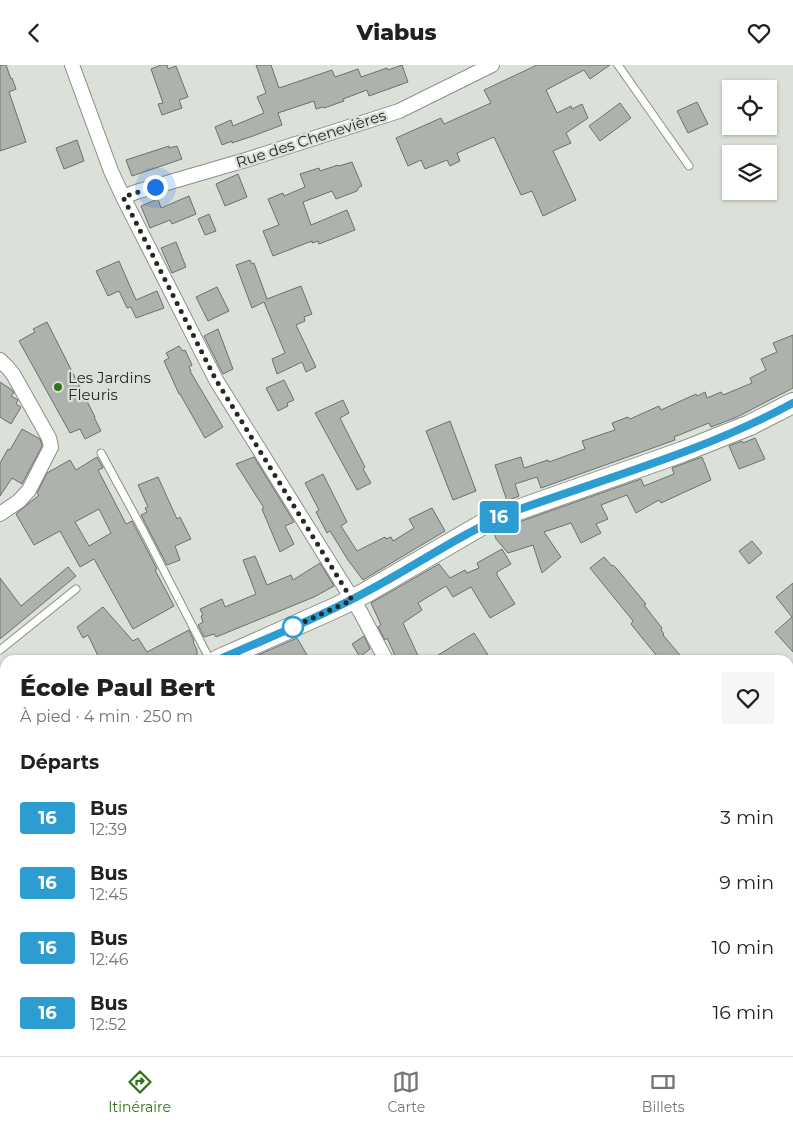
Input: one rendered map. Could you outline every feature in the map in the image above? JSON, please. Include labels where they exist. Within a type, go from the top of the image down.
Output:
[{"type":"main road","points":[[229,655],[352,600],[486,523],[682,452],[750,425],[793,403]]},
{"type":"street","points":[[72,65],[111,171],[216,380],[361,613],[383,655]]},
{"type":"street","name":"Rue des Chenevières","points":[[123,197],[399,111],[492,65]]},
{"type":"street","points":[[0,360],[13,374],[49,438],[51,447],[29,490],[19,501],[0,514]]},
{"type":"lane","points":[[618,65],[689,166]]},
{"type":"lane","points":[[101,453],[207,655]]},
{"type":"lane","points":[[0,650],[76,589]]},
{"type":"building","points":[[0,65],[6,65],[16,89],[9,92],[26,142],[0,151]]},
{"type":"building","points":[[167,65],[168,69],[176,66],[188,97],[179,100],[182,108],[162,115],[158,104],[163,103],[151,69]]},
{"type":"building","points":[[256,65],[271,65],[279,88],[332,70],[335,77],[358,69],[361,77],[402,65],[408,82],[369,96],[367,90],[324,108],[316,109],[314,101],[278,113],[282,125],[222,145],[215,127],[231,120],[233,126],[264,113],[257,97],[266,93]]},
{"type":"building","points":[[537,65],[610,65],[590,79],[584,70],[546,90],[557,113],[571,106],[572,109],[582,104],[588,118],[566,133],[571,143],[553,151],[576,200],[543,216],[532,191],[521,195],[494,137],[457,153],[460,161],[450,166],[447,160],[425,169],[421,160],[408,166],[396,138],[441,118],[444,124],[491,103],[484,90]]},
{"type":"building","points":[[697,102],[708,124],[688,133],[677,111]]},
{"type":"building","points":[[620,103],[631,118],[600,141],[589,126]]},
{"type":"building","points":[[77,140],[84,161],[64,169],[56,148]]},
{"type":"building","points":[[169,146],[169,148],[177,146],[182,159],[132,176],[126,160]]},
{"type":"building","points":[[352,162],[362,186],[357,191],[336,199],[332,191],[303,202],[311,225],[347,210],[355,230],[319,244],[318,241],[312,243],[312,241],[273,256],[263,231],[279,225],[268,199],[283,193],[284,196],[305,187],[300,174],[319,168],[320,171]]},
{"type":"building","points":[[238,174],[247,197],[225,206],[216,184]]},
{"type":"building","points":[[189,196],[196,214],[172,224],[170,220],[150,228],[141,206],[158,199],[161,208]]},
{"type":"building","points":[[209,214],[216,231],[205,235],[198,219]]},
{"type":"building","points":[[176,242],[186,267],[172,273],[161,248]]},
{"type":"building","points":[[250,260],[252,264],[254,263],[267,299],[301,286],[312,314],[304,317],[305,321],[296,325],[316,367],[306,372],[302,362],[277,374],[272,359],[285,353],[264,302],[252,308],[236,265]]},
{"type":"building","points":[[119,261],[136,300],[157,291],[164,308],[136,318],[131,307],[127,308],[119,291],[108,296],[96,271]]},
{"type":"building","points":[[217,287],[229,311],[208,321],[196,297]]},
{"type":"building","name":"Les Jardins Fleuris","points":[[47,322],[101,431],[85,439],[80,429],[70,433],[19,341],[35,332],[33,329]]},
{"type":"building","points":[[218,329],[233,369],[223,374],[204,336]]},
{"type":"building","points":[[793,335],[793,388],[737,417],[711,427],[709,423],[674,437],[675,440],[541,488],[537,477],[515,484],[519,496],[507,501],[495,465],[521,457],[524,468],[548,460],[549,462],[585,449],[582,441],[615,430],[612,423],[628,417],[630,419],[659,406],[661,410],[696,394],[697,396],[705,392],[707,398],[721,392],[723,395],[752,383],[750,378],[766,370],[761,359],[777,352],[773,343]]},
{"type":"building","points":[[179,346],[183,351],[185,350],[192,365],[189,367],[190,371],[223,427],[205,438],[179,394],[164,361],[169,358],[166,353]]},
{"type":"building","points":[[284,380],[294,400],[287,403],[288,406],[278,411],[266,388]]},
{"type":"building","points":[[0,382],[12,390],[14,393],[11,396],[18,400],[16,404],[21,407],[11,424],[0,417]]},
{"type":"building","points":[[343,400],[349,413],[340,418],[371,483],[357,490],[315,413]]},
{"type":"building","points":[[450,421],[476,491],[453,500],[426,431]]},
{"type":"building","points":[[22,429],[40,439],[42,446],[22,484],[12,478],[0,496],[0,463]]},
{"type":"building","points":[[755,438],[765,459],[739,469],[729,446]]},
{"type":"building","points":[[97,457],[103,468],[98,470],[126,524],[132,521],[174,606],[133,629],[94,559],[80,567],[60,531],[34,545],[16,514],[39,495],[37,493],[47,473],[70,460],[76,470]],"holes":[[[99,509],[111,533],[89,546],[75,522]]]},
{"type":"building","points":[[254,457],[294,522],[285,526],[294,544],[280,552],[262,509],[264,508],[236,464]]},
{"type":"building","points":[[702,457],[711,480],[661,503],[659,500],[636,513],[627,495],[601,505],[608,519],[596,524],[601,533],[581,543],[571,523],[544,532],[561,557],[542,573],[533,545],[508,553],[496,539],[494,532],[516,523],[641,479],[644,486],[674,474],[672,468]]},
{"type":"building","points":[[323,474],[347,522],[341,526],[357,551],[385,537],[386,539],[391,537],[393,541],[414,528],[409,519],[432,508],[445,531],[363,580],[330,531],[327,533],[316,512],[319,510],[305,483]]},
{"type":"building","points":[[158,477],[177,519],[180,517],[191,539],[175,546],[180,560],[167,565],[141,515],[147,512],[145,508],[148,507],[138,485]]},
{"type":"building","points":[[752,541],[762,553],[749,564],[739,551]]},
{"type":"building","points":[[502,549],[511,564],[497,572],[497,575],[515,604],[490,618],[471,587],[453,597],[446,586],[418,603],[422,610],[403,623],[418,655],[395,655],[387,638],[385,640],[378,627],[381,625],[371,603],[439,564],[450,578],[465,570],[467,573],[479,568],[477,563]]},
{"type":"building","points":[[255,556],[267,585],[291,575],[293,580],[320,563],[334,586],[314,597],[216,637],[214,634],[204,637],[198,625],[203,622],[201,616],[203,615],[200,609],[222,599],[225,607],[256,594],[243,560]]},
{"type":"building","points":[[604,557],[613,565],[646,604],[644,605],[662,628],[663,635],[680,655],[656,655],[631,624],[633,621],[590,568]]},
{"type":"building","points":[[68,567],[76,576],[0,639],[0,578],[21,606]]},
{"type":"building","points":[[793,583],[793,652],[775,632],[792,617],[776,597]]},
{"type":"building","points":[[103,607],[133,641],[138,638],[147,652],[189,630],[197,650],[197,655],[98,655],[88,635],[83,638],[77,627]]},
{"type":"building","points":[[474,633],[488,655],[438,655]]},
{"type":"building","points":[[364,636],[370,649],[362,655],[359,655],[352,644]]},
{"type":"building","points":[[297,638],[307,655],[258,655]]},
{"type":"bus line","name":"16","points":[[229,655],[336,608],[486,523],[682,452],[750,425],[793,403]]},
{"type":"place","name":"Les Jardins Fleuris","points":[[58,387]]},
{"type":"route","points":[[155,187],[123,197],[216,380],[352,600],[293,627]]}]
